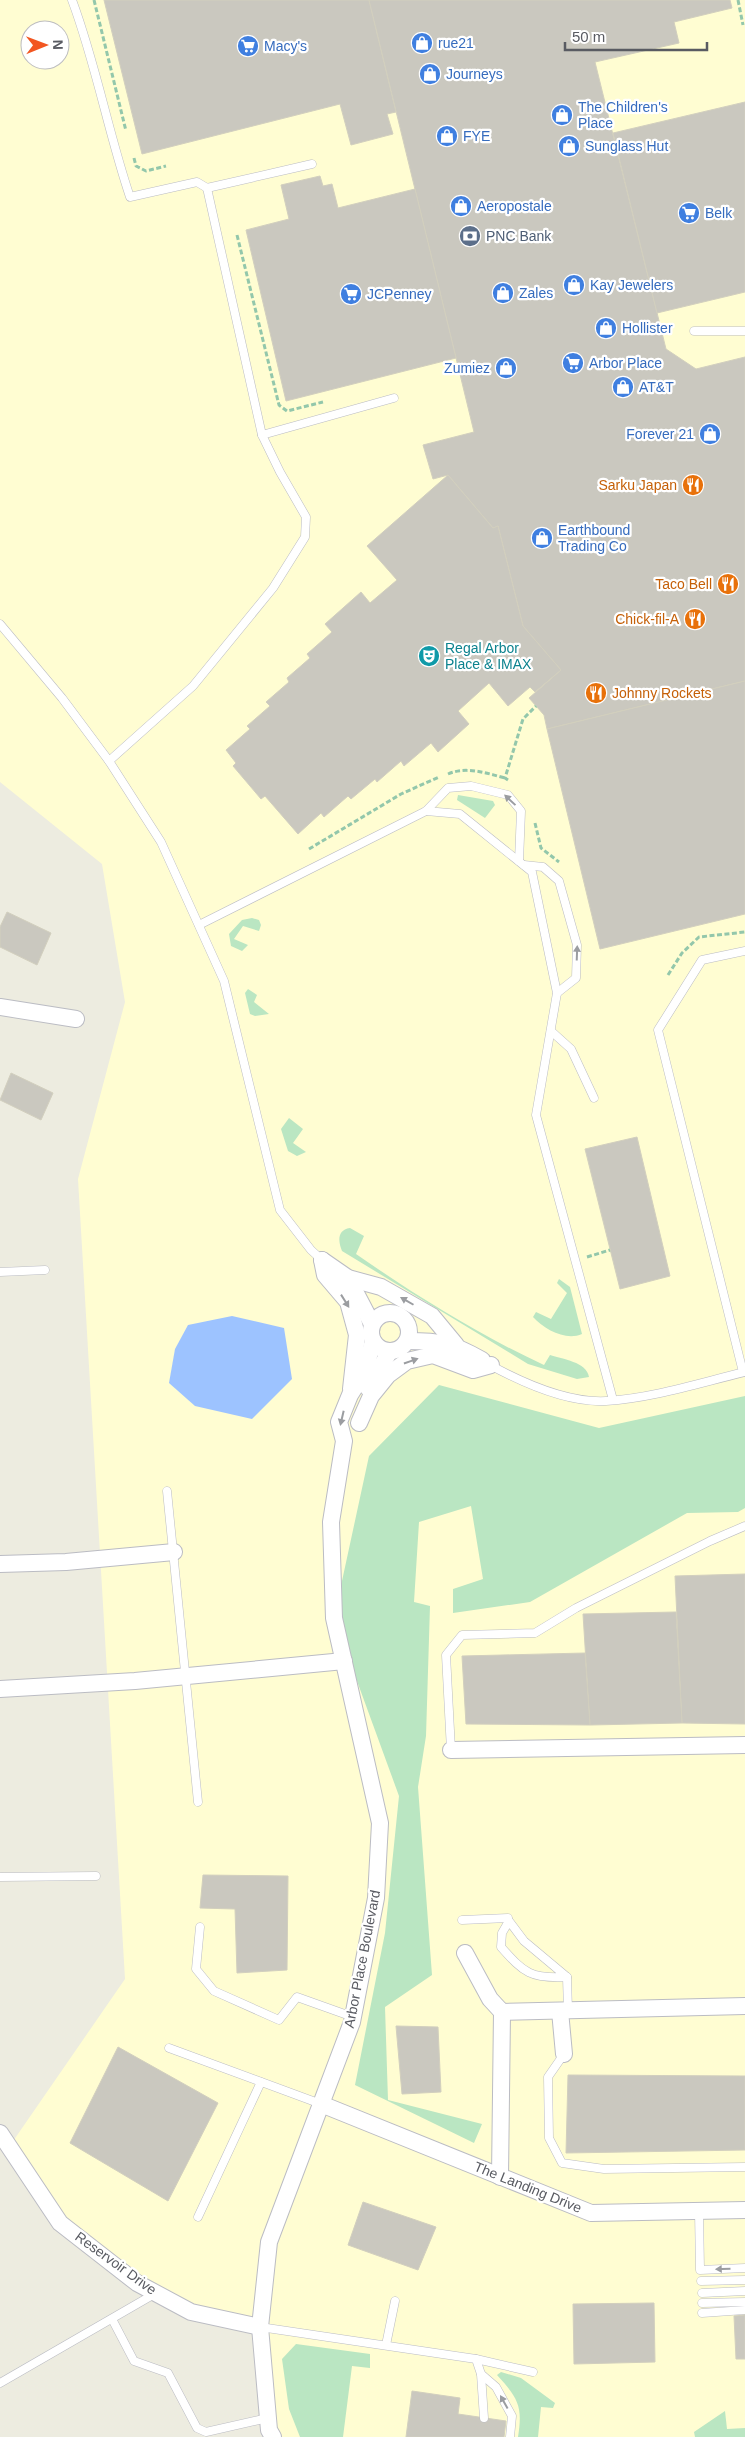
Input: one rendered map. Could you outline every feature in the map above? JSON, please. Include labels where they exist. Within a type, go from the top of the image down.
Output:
[{"type":"street","points":[[0,1007],[76,1018]]},
{"type":"street","points":[[322,1260],[348,1278],[381,1286],[432,1316],[456,1346]]},
{"type":"street","points":[[322,1260],[325,1275],[348,1302],[357,1335],[350,1395]]},
{"type":"street","points":[[348,1278],[372,1324],[379,1315],[390,1312],[400,1315],[407,1323],[409,1332],[407,1341],[399,1349],[390,1351],[380,1350],[373,1341]]},
{"type":"street","points":[[381,1286],[390,1312]]},
{"type":"street","points":[[407,1323],[432,1316]]},
{"type":"street","name":"Arbor Place Boulevard","points":[[273,2437],[269,2430],[260,2327],[269,2242],[353,2017],[376,1898],[380,1823],[334,1618],[331,1522],[344,1440],[339,1422],[350,1395],[365,1371],[373,1341],[372,1324]]},
{"type":"street","points":[[407,1341],[434,1341],[456,1346],[486,1363]]},
{"type":"street","points":[[359,1423],[362,1399],[390,1351]]},
{"type":"street","points":[[344,1440],[359,1423],[371,1396],[388,1375],[407,1361],[433,1355],[473,1370],[486,1363]]},
{"type":"street","points":[[0,1564],[66,1562],[174,1552]]},
{"type":"street","points":[[0,1689],[187,1676],[344,1662]]},
{"type":"street","points":[[451,1750],[745,1745]]},
{"type":"street","points":[[465,1953],[490,1999],[502,2012],[500,2177]]},
{"type":"street","points":[[502,2012],[745,2006]]},
{"type":"street","points":[[564,2011],[564,2054]]},
{"type":"street","name":"The Landing Drive","points":[[321,2104],[591,2213],[745,2210]]},
{"type":"street","name":"Reservoir Drive","points":[[0,2133],[60,2223],[137,2282],[191,2312],[260,2327]]},
{"type":"lane","points":[[72,0],[85,35],[114,149],[130,197],[197,182],[208,188],[312,164]]},
{"type":"lane","points":[[109,761],[193,686],[273,588],[305,537],[306,517],[280,472],[262,434],[208,188]]},
{"type":"lane","points":[[694,331],[745,331]]},
{"type":"lane","points":[[262,434],[394,398]]},
{"type":"lane","points":[[0,624],[62,698],[109,761],[161,842],[224,980],[280,1210],[311,1250],[322,1260]]},
{"type":"lane","points":[[199,925],[426,811],[448,788],[471,786],[508,795],[521,812],[522,863]]},
{"type":"lane","points":[[426,811],[460,814],[532,872],[557,993],[536,1115],[613,1400]]},
{"type":"lane","points":[[522,863],[543,867],[559,881],[577,945],[576,978],[557,993]]},
{"type":"lane","points":[[486,1363],[507,1374],[567,1396],[613,1400],[655,1394],[744,1372],[658,1030],[702,960],[745,951]]},
{"type":"lane","points":[[551,1031],[572,1049],[594,1098]]},
{"type":"lane","points":[[0,1272],[45,1270]]},
{"type":"lane","points":[[167,1491],[187,1676],[198,1802]]},
{"type":"lane","points":[[451,1750],[446,1655],[462,1634],[535,1633],[576,1608],[710,1541],[745,1526]]},
{"type":"lane","points":[[0,1877],[96,1876]]},
{"type":"lane","points":[[462,1920],[508,1918]]},
{"type":"lane","points":[[508,1920],[524,1941],[567,1977],[534,1976],[516,1964],[501,1947],[502,1933],[508,1920]]},
{"type":"lane","points":[[200,1927],[196,1969],[214,1991],[279,2020],[297,1998],[353,2017]]},
{"type":"lane","points":[[564,2011],[567,1977]]},
{"type":"lane","points":[[169,2048],[321,2104]]},
{"type":"lane","points":[[564,2054],[548,2077],[549,2138],[562,2162],[604,2169],[745,2167]]},
{"type":"lane","points":[[198,2217],[261,2082]]},
{"type":"lane","points":[[699,2211],[700,2270],[745,2268]]},
{"type":"lane","points":[[702,2281],[745,2280]]},
{"type":"lane","points":[[702,2293],[745,2291]]},
{"type":"lane","points":[[0,2383],[156,2293]]},
{"type":"lane","points":[[386,2345],[395,2300]]},
{"type":"lane","points":[[702,2303],[745,2302]]},
{"type":"lane","points":[[702,2313],[745,2310]]},
{"type":"lane","points":[[112,2319],[134,2361],[168,2373],[197,2428],[206,2432],[268,2418]]},
{"type":"lane","points":[[260,2327],[476,2359],[532,2372]]},
{"type":"lane","points":[[476,2359],[481,2374],[484,2418]]},
{"type":"lane","points":[[481,2374],[496,2387],[512,2416],[510,2437]]},
{"type":"path","points":[[94,0],[128,139]]},
{"type":"path","points":[[738,0],[743,25]]},
{"type":"path","points":[[134,157],[136,166],[146,172],[166,166]]},
{"type":"path","points":[[237,235],[279,405],[287,411],[325,402]]},
{"type":"path","points":[[505,778],[523,720],[536,706]]},
{"type":"path","points":[[309,849],[401,794],[459,769],[487,773],[505,778],[511,782]]},
{"type":"path","points":[[534,821],[541,848],[554,856],[565,868]]},
{"type":"path","points":[[584,1258],[610,1250]]},
{"type":"shaded area","points":[[0,0],[745,0],[745,2437],[263,2437],[269,2430],[260,2327],[191,2312],[60,2223],[9,2147],[125,1979],[78,1179],[125,1002],[102,864],[0,782]]},
{"type":"green space","points":[[458,795],[493,801],[495,805],[485,818],[457,800]]},
{"type":"green space","points":[[252,918],[259,920],[261,925],[259,931],[243,926],[234,939],[248,945],[242,951],[231,946],[229,934],[242,920]]},
{"type":"green space","points":[[248,989],[257,995],[254,1002],[269,1014],[255,1016],[250,1014],[245,993]]},
{"type":"green space","points":[[289,1118],[303,1129],[293,1143],[306,1152],[297,1156],[288,1151],[281,1129]]},
{"type":"green space","points":[[350,1228],[364,1236],[356,1254],[424,1299],[472,1328],[544,1365],[550,1355],[579,1365],[584,1368],[589,1377],[577,1379],[528,1364],[342,1251],[340,1236],[343,1231]]},
{"type":"green space","points":[[559,1279],[570,1287],[582,1334],[569,1336],[556,1333],[543,1326],[533,1317],[536,1312],[551,1319],[567,1293],[557,1283]]},
{"type":"green space","points":[[439,1385],[599,1428],[745,1396],[745,1508],[738,1512],[687,1513],[530,1602],[453,1613],[453,1589],[483,1579],[471,1506],[419,1522],[414,1602],[430,1606],[426,1736],[418,1787],[432,1975],[385,2007],[388,2100],[482,2124],[474,2143],[355,2085],[385,1933],[399,1796],[334,1618],[369,1456]]},
{"type":"green space","points":[[296,2344],[370,2354],[370,2368],[352,2366],[343,2437],[300,2437],[289,2409],[282,2359]]},
{"type":"green space","points":[[501,2372],[521,2378],[555,2403],[553,2408],[541,2407],[538,2437],[518,2437],[519,2410],[510,2390],[497,2375]]},
{"type":"green space","points":[[725,2411],[727,2429],[745,2428],[745,2437],[695,2437],[694,2432]]},
{"type":"water","points":[[232,1316],[284,1328],[292,1379],[252,1419],[195,1406],[169,1383],[175,1349],[188,1325]]},
{"type":"building","name":"Macy's","points":[[104,0],[369,0],[396,112],[387,114],[393,134],[351,145],[340,104],[142,154]]},
{"type":"building","name":"Arbor Place","points":[[369,0],[730,0],[732,8],[674,22],[679,43],[595,62],[666,349],[696,369],[745,357],[745,681],[547,729],[544,715],[529,698],[561,670],[523,626],[498,526],[493,528],[448,475],[433,479],[423,445],[474,432]]},
{"type":"building","name":"Belk","points":[[745,102],[745,292],[657,313],[613,133]]},
{"type":"building","name":"JCPenney","points":[[320,176],[323,186],[332,184],[338,208],[415,189],[456,358],[286,401],[246,230],[289,219],[281,185]]},
{"type":"building","name":"Regal Arbor Place & IMAX","points":[[448,475],[493,528],[498,526],[523,626],[561,670],[535,692],[530,687],[508,706],[489,683],[458,711],[469,724],[438,752],[431,743],[404,766],[401,761],[377,782],[375,779],[351,799],[348,796],[324,817],[321,813],[298,834],[265,796],[261,799],[233,766],[236,763],[226,750],[250,729],[247,726],[270,706],[266,702],[289,682],[287,678],[310,658],[307,654],[332,632],[325,624],[361,592],[370,603],[397,580],[367,546]]},
{"type":"building","points":[[745,681],[745,914],[600,949],[547,729]]},
{"type":"building","points":[[7,912],[51,933],[37,965],[0,947],[0,927]]},
{"type":"building","points":[[11,1073],[53,1093],[41,1120],[0,1100]]},
{"type":"building","points":[[637,1137],[670,1276],[620,1289],[585,1149]]},
{"type":"building","points":[[745,1574],[745,1724],[682,1723],[675,1576]]},
{"type":"building","points":[[676,1612],[682,1723],[590,1725],[583,1614]]},
{"type":"building","points":[[585,1653],[590,1725],[466,1724],[462,1656]]},
{"type":"building","points":[[203,1875],[288,1876],[287,1970],[237,1973],[235,1909],[200,1908]]},
{"type":"building","points":[[396,2026],[438,2027],[441,2092],[402,2094]]},
{"type":"building","points":[[118,2047],[218,2103],[168,2201],[70,2143]]},
{"type":"building","points":[[568,2075],[745,2076],[745,2150],[566,2153]]},
{"type":"building","points":[[363,2202],[436,2227],[418,2270],[348,2245]]},
{"type":"building","points":[[654,2303],[655,2362],[574,2364],[573,2304]]},
{"type":"building","points":[[745,2315],[745,2359],[736,2359],[734,2316]]},
{"type":"building","points":[[412,2391],[460,2398],[458,2414],[506,2421],[504,2437],[406,2437]]},
{"type":"place","name":"rue21","points":[[422,43]]},
{"type":"place","name":"Macy's","points":[[248,46]]},
{"type":"place","name":"Journeys","points":[[430,74]]},
{"type":"place","name":"The Children's Place","points":[[562,115]]},
{"type":"place","name":"FYE","points":[[447,136]]},
{"type":"place","name":"Sunglass Hut","points":[[569,146]]},
{"type":"place","name":"Aeropostale","points":[[461,206]]},
{"type":"place","name":"Belk","points":[[689,213]]},
{"type":"place","name":"PNC Bank","points":[[470,236]]},
{"type":"place","name":"Kay Jewelers","points":[[574,285]]},
{"type":"place","name":"Zales","points":[[503,293]]},
{"type":"place","name":"JCPenney","points":[[351,294]]},
{"type":"place","name":"Hollister","points":[[606,328]]},
{"type":"place","name":"Arbor Place","points":[[573,363]]},
{"type":"place","name":"Zumiez","points":[[506,368]]},
{"type":"place","name":"AT&T","points":[[623,387]]},
{"type":"place","name":"Forever 21","points":[[710,434]]},
{"type":"place","name":"Sarku Japan","points":[[693,485]]},
{"type":"place","name":"Earthbound Trading Co","points":[[542,538]]},
{"type":"place","name":"Taco Bell","points":[[728,584]]},
{"type":"place","name":"Chick-fil-A","points":[[695,619]]},
{"type":"place","name":"Regal Arbor Place & IMAX","points":[[429,656]]},
{"type":"place","name":"Johnny Rockets","points":[[596,693]]}]
